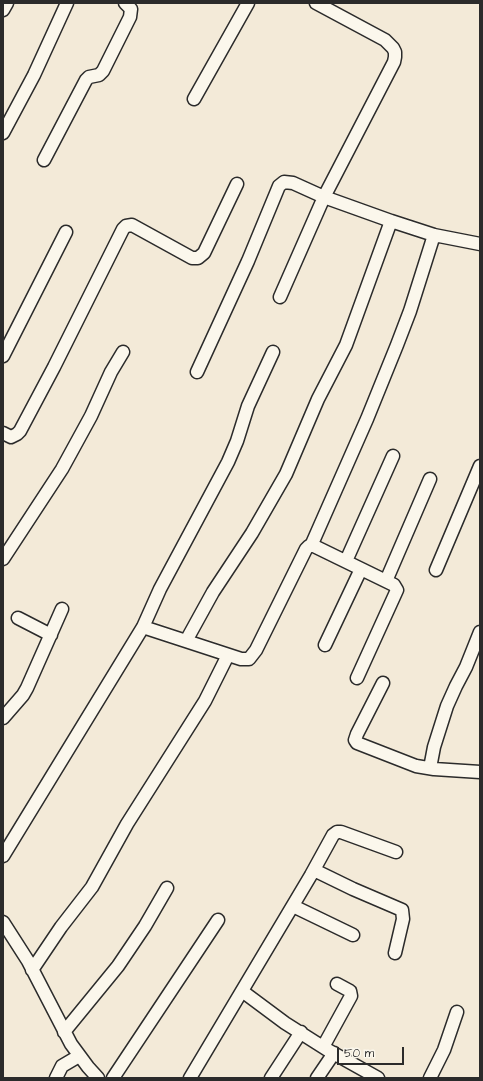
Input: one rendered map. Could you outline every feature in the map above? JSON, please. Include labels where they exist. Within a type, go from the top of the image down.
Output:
[{"type":"street","points":[[3,10],[7,3]]},
{"type":"street","points":[[3,133],[34,75],[67,3]]},
{"type":"street","points":[[44,160],[86,80],[89,77],[99,75],[103,71],[130,17],[131,9],[125,3]]},
{"type":"street","points":[[194,99],[248,3]]},
{"type":"street","points":[[280,297],[324,197],[394,62],[395,52],[390,44],[385,40],[316,3]]},
{"type":"street","points":[[197,372],[248,261],[279,186],[284,182],[288,182],[324,197],[434,235],[480,244]]},
{"type":"street","points":[[3,433],[11,437],[20,431],[123,228],[132,225],[192,258],[198,258],[204,253],[237,184]]},
{"type":"street","points":[[186,641],[213,592],[252,533],[286,474],[318,399],[346,345],[391,221]]},
{"type":"street","points":[[3,356],[66,232]]},
{"type":"street","points":[[311,546],[397,345],[410,311],[434,235]]},
{"type":"street","points":[[3,559],[62,468],[91,416],[111,372],[123,352]]},
{"type":"street","points":[[3,856],[143,627],[160,589],[228,462],[237,441],[248,406],[273,352]]},
{"type":"street","points":[[346,561],[393,456]]},
{"type":"street","points":[[436,570],[479,472]]},
{"type":"street","points":[[386,581],[430,479]]},
{"type":"street","points":[[143,627],[246,660],[252,656],[256,650],[306,548],[311,546],[317,547],[396,587],[397,592],[357,678]]},
{"type":"street","points":[[325,645],[361,569]]},
{"type":"street","points":[[3,718],[23,695],[27,688],[62,609]]},
{"type":"street","points":[[18,618],[51,635]]},
{"type":"street","points":[[430,768],[434,747],[447,706],[466,667],[480,632]]},
{"type":"street","points":[[32,970],[61,927],[92,887],[127,824],[205,701],[228,655]]},
{"type":"street","points":[[383,684],[357,734],[357,743],[408,763],[430,768],[480,772]]},
{"type":"street","points":[[190,1078],[293,906],[333,835],[337,832],[341,832],[396,852]]},
{"type":"street","points":[[314,870],[402,910],[403,919],[395,953]]},
{"type":"street","points":[[64,1032],[118,966],[138,938],[167,888]]},
{"type":"street","points":[[293,906],[353,935]]},
{"type":"street","points":[[114,1078],[218,920]]},
{"type":"street","points":[[3,922],[19,946],[64,1032],[79,1056],[98,1078]]},
{"type":"street","points":[[323,1047],[351,996],[350,991],[337,984]]},
{"type":"street","points":[[242,991],[285,1023],[323,1047],[378,1078]]},
{"type":"street","points":[[430,1078],[444,1050],[457,1012]]},
{"type":"street","points":[[271,1078],[301,1032]]},
{"type":"street","points":[[317,1078],[334,1053]]},
{"type":"street","points":[[56,1078],[62,1066],[79,1056]]}]
